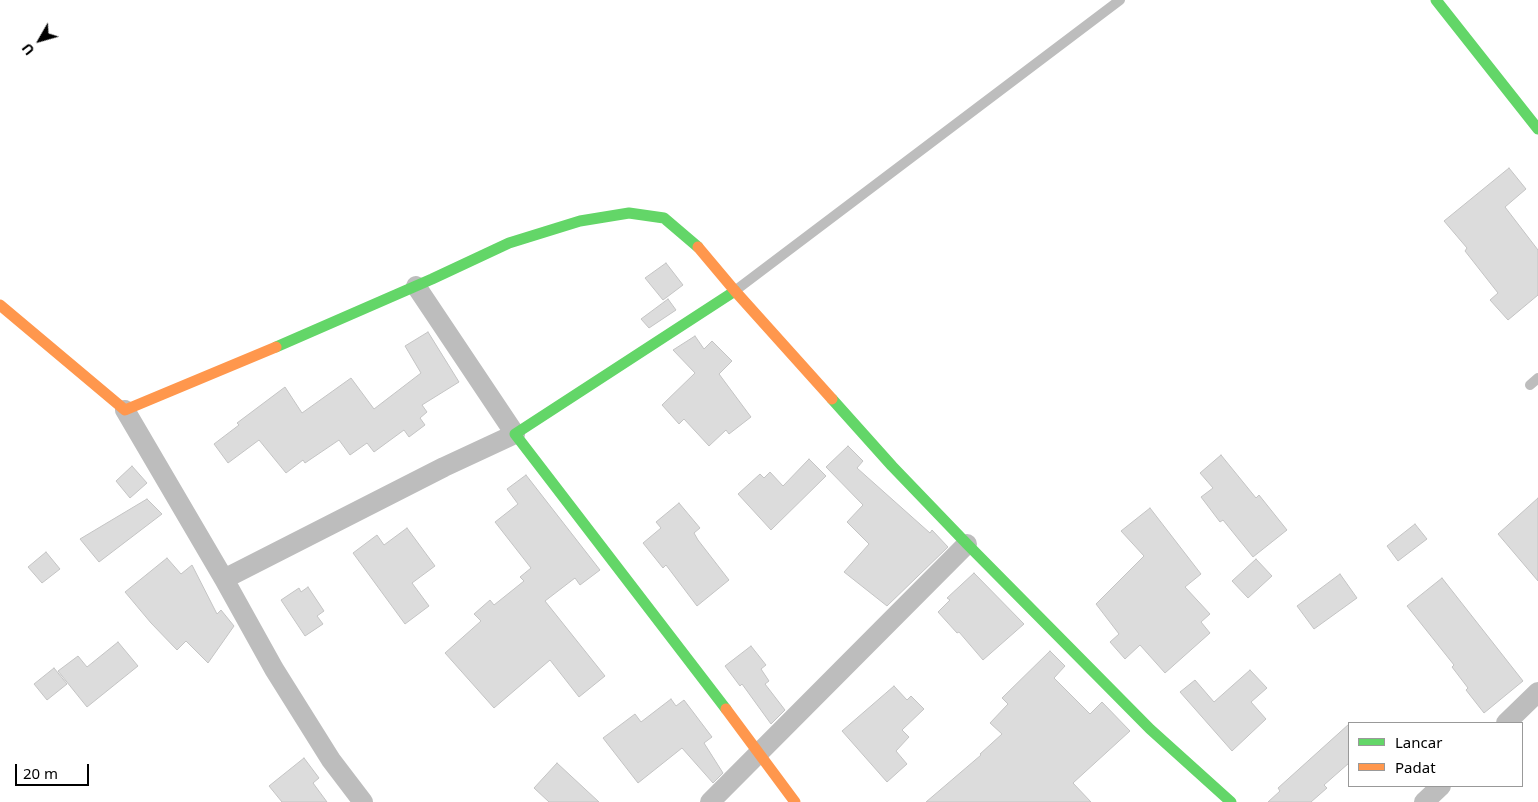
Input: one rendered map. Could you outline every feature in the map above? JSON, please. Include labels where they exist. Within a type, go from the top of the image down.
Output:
[{"type":"main road","points":[[1436,0],[1538,129]]},
{"type":"main road","points":[[0,305],[125,410],[416,286],[509,243],[580,221],[629,214],[664,218],[698,246],[735,291],[892,466],[967,544],[1150,729],[1231,802]]},
{"type":"main road","points":[[735,291],[514,434],[759,752],[795,802]]},
{"type":"street","points":[[224,579],[444,467],[514,434],[416,286]]},
{"type":"street","points":[[125,410],[279,677],[331,760],[364,802]]},
{"type":"street","points":[[710,802],[967,544]]},
{"type":"street","points":[[1507,722],[1538,692]]},
{"type":"street","points":[[1424,802],[1440,787]]},
{"type":"lane","points":[[735,291],[1120,0]]},
{"type":"building","points":[[1509,168],[1526,189],[1505,207],[1538,250],[1538,295],[1508,320],[1490,300],[1498,293],[1465,251],[1467,248],[1444,221]]},
{"type":"building","points":[[666,263],[683,285],[663,300],[645,278]]},
{"type":"building","points":[[668,299],[676,310],[649,328],[641,319]]},
{"type":"building","points":[[428,332],[459,382],[422,405],[427,412],[420,418],[425,425],[409,437],[404,430],[374,452],[367,443],[350,455],[339,440],[305,463],[303,460],[286,473],[259,440],[228,463],[214,444],[239,425],[237,423],[285,387],[302,413],[351,378],[374,409],[421,373],[405,346]]},
{"type":"building","points":[[695,336],[704,349],[712,341],[732,361],[719,374],[751,417],[729,434],[726,430],[709,446],[684,419],[679,424],[662,405],[695,373],[673,350]]},
{"type":"building","points":[[848,446],[863,461],[857,468],[930,533],[932,530],[948,547],[887,606],[844,572],[869,544],[847,522],[863,505],[826,467]]},
{"type":"building","points":[[1221,455],[1256,498],[1259,495],[1287,530],[1253,557],[1223,520],[1220,522],[1201,497],[1213,488],[1200,473]]},
{"type":"building","points":[[809,459],[826,476],[771,530],[738,494],[760,474],[764,478],[770,472],[783,486]]},
{"type":"building","points":[[132,466],[147,483],[130,498],[116,481]]},
{"type":"building","points":[[526,475],[600,570],[580,585],[575,578],[545,601],[605,676],[579,697],[550,660],[494,708],[445,653],[481,621],[474,614],[490,600],[494,605],[524,581],[520,577],[531,568],[495,522],[518,504],[507,489]]},
{"type":"building","points":[[1538,498],[1538,581],[1498,534]]},
{"type":"building","points":[[147,499],[162,514],[99,562],[80,539]]},
{"type":"building","points":[[679,503],[700,528],[694,533],[698,540],[729,580],[697,606],[666,565],[663,568],[643,543],[661,528],[656,522]]},
{"type":"building","points":[[1150,508],[1201,574],[1185,587],[1210,614],[1201,622],[1210,633],[1165,673],[1140,645],[1125,659],[1110,642],[1119,634],[1096,604],[1144,556],[1121,531]]},
{"type":"building","points":[[1415,524],[1427,539],[1398,561],[1387,546]]},
{"type":"building","points":[[407,528],[435,566],[412,583],[429,606],[405,624],[353,553],[377,535],[384,545]]},
{"type":"building","points":[[46,552],[60,569],[42,583],[28,567]]},
{"type":"building","points":[[167,558],[181,574],[192,565],[217,614],[221,610],[234,626],[208,663],[186,641],[177,650],[125,592]]},
{"type":"building","points":[[1256,559],[1272,576],[1248,598],[1232,581]]},
{"type":"building","points":[[974,573],[1024,624],[983,660],[959,632],[957,633],[938,612],[950,600],[947,598]]},
{"type":"building","points":[[1340,574],[1357,598],[1314,629],[1297,606]]},
{"type":"building","points":[[1442,578],[1523,681],[1484,713],[1466,690],[1468,688],[1452,667],[1454,665],[1407,606]]},
{"type":"building","points":[[308,587],[324,611],[317,616],[323,624],[305,636],[281,600],[299,588],[301,592]]},
{"type":"building","points":[[118,642],[138,666],[87,707],[58,671],[78,656],[87,667]]},
{"type":"building","points":[[751,646],[766,665],[761,669],[769,681],[765,684],[785,710],[771,724],[742,684],[740,686],[725,666]]},
{"type":"building","points":[[1050,651],[1065,666],[1054,678],[1090,714],[1102,702],[1130,731],[1073,783],[1091,802],[926,802],[981,755],[1002,734],[990,723],[1008,704],[1002,698]]},
{"type":"building","points":[[54,668],[67,684],[47,700],[34,684]]},
{"type":"building","points":[[1250,670],[1267,688],[1251,702],[1266,719],[1232,751],[1180,692],[1195,680],[1214,702]]},
{"type":"building","points":[[894,686],[907,700],[911,696],[924,709],[902,730],[909,737],[896,751],[907,764],[887,782],[842,731]]},
{"type":"building","points":[[671,699],[676,706],[684,700],[712,737],[704,743],[723,773],[713,783],[682,748],[638,783],[603,738],[635,714],[641,722]]},
{"type":"building","points":[[1348,725],[1348,764],[1324,785],[1327,788],[1311,802],[1268,802],[1280,791],[1278,788]]},
{"type":"building","points":[[304,758],[319,778],[313,783],[327,802],[282,802],[269,786]]},
{"type":"building","points":[[557,763],[599,802],[549,802],[534,788]]},
{"type":"traffic: fast","points":[[1436,0],[1538,129]]},
{"type":"traffic: fast","points":[[276,347],[509,243],[580,221],[629,213],[664,218],[698,247]]},
{"type":"traffic: fast","points":[[726,709],[515,434],[735,291]]},
{"type":"traffic: fast","points":[[832,399],[892,466],[967,544],[1150,729],[1231,802]]},
{"type":"traffic: slow","points":[[698,247],[832,399]]},
{"type":"traffic: slow","points":[[0,305],[125,410],[276,347]]},
{"type":"traffic: slow","points":[[726,709],[795,802]]}]
